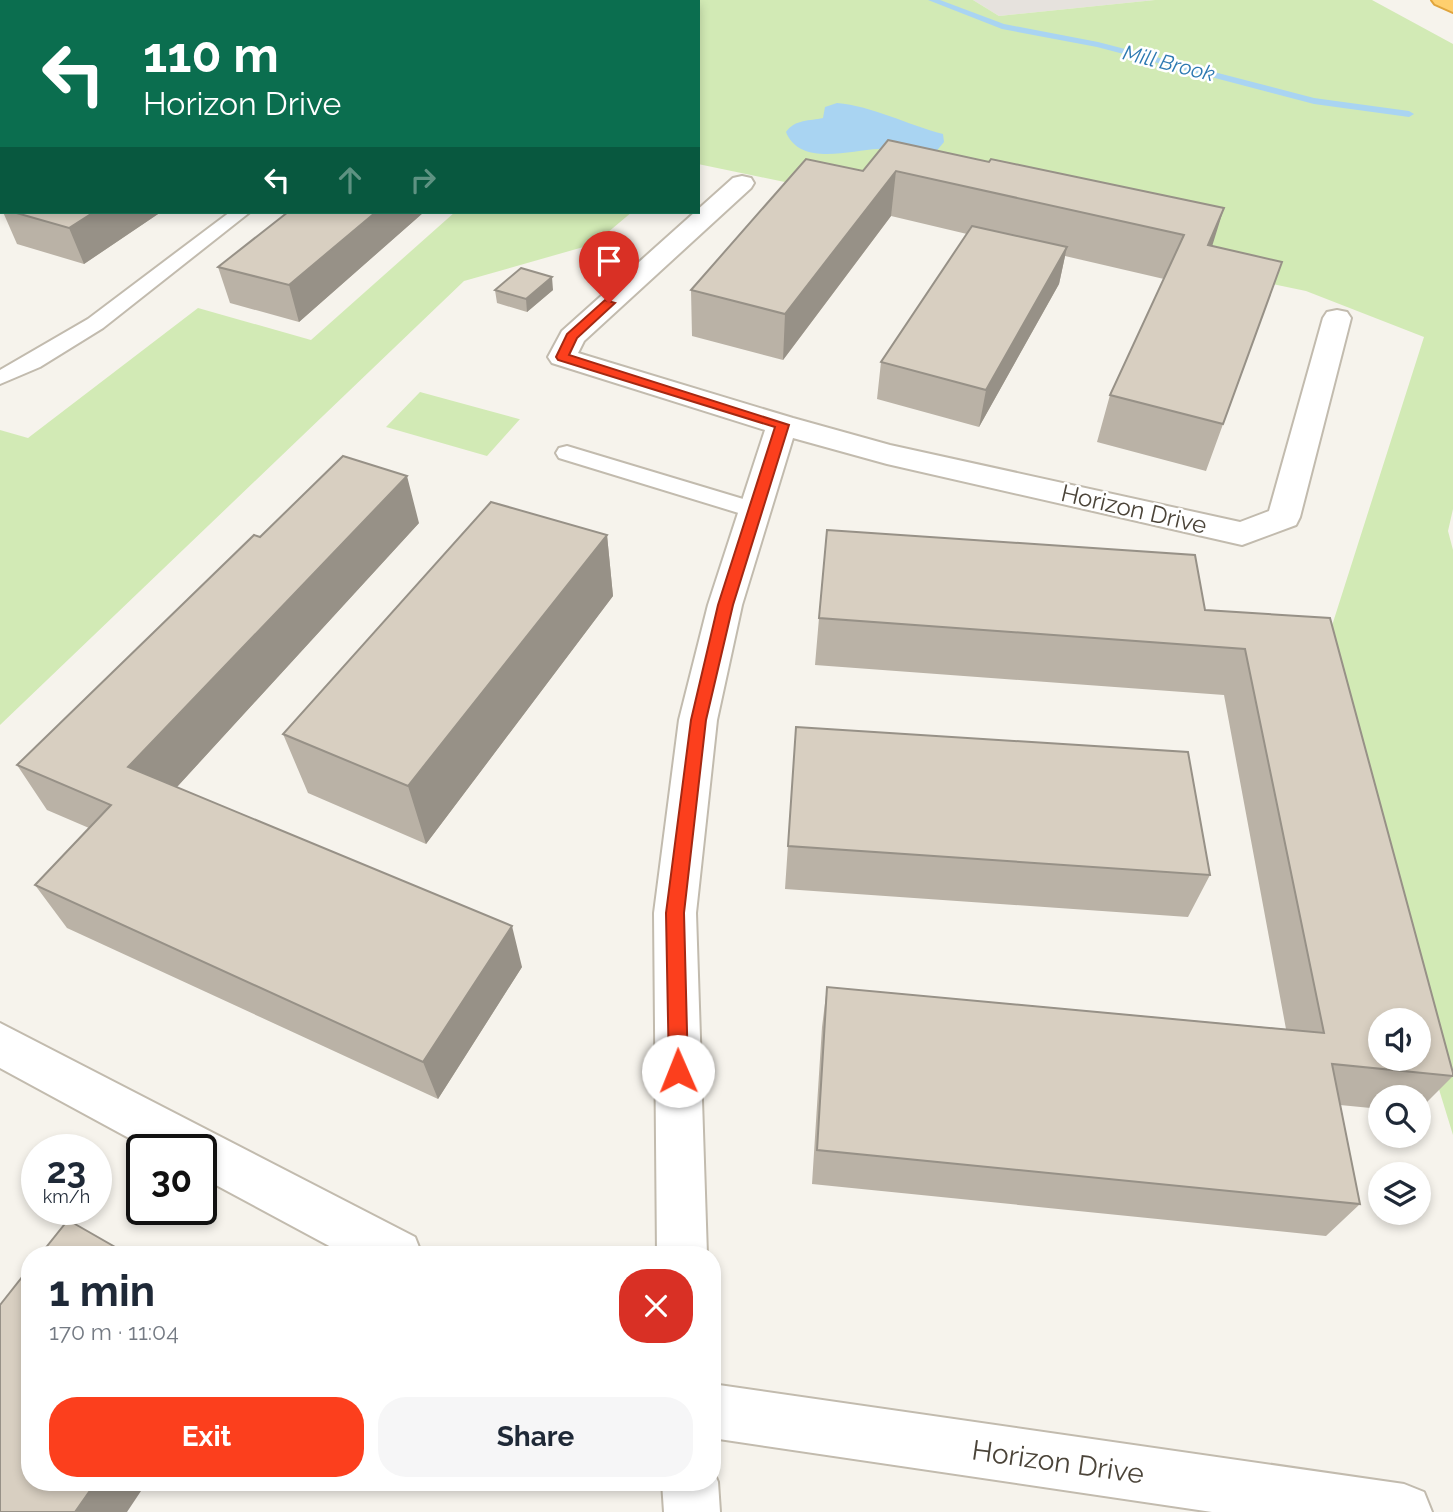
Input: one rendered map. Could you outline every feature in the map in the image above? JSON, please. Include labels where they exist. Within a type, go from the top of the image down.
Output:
[{"type":"highway","points":[[1442,0],[1453,6]]},
{"type":"street","name":"Horizon Drive","points":[[742,183],[572,337],[562,357],[782,425],[887,454],[1242,534],[1284,517],[1337,318]]},
{"type":"street","points":[[682,1246],[675,913],[698,720],[725,605],[782,425]]},
{"type":"street","points":[[0,1044],[170,1134]]},
{"type":"street","points":[[217,1159],[380,1246]]},
{"type":"street","name":"Horizon Drive","points":[[721,1412],[1404,1512]]},
{"type":"street","points":[[691,1491],[692,1512]]},
{"type":"lane","points":[[0,378],[19,370],[103,318],[238,214]]},
{"type":"lane","points":[[567,453],[755,510]]},
{"type":"shaded area","points":[[973,0],[1155,0],[999,16]]},
{"type":"green space","points":[[700,0],[973,0],[999,16],[1155,0],[1372,0],[1453,44],[1453,509],[1448,531],[1453,550],[1453,1135],[1431,1063],[1431,1008],[1414,1008],[1314,682],[1424,337],[1306,291],[700,164]]},
{"type":"green space","points":[[453,214],[630,214],[594,244],[464,281],[0,725],[0,430],[28,438],[198,308],[311,340]]},
{"type":"green space","points":[[420,392],[520,419],[487,456],[386,427]]},
{"type":"water","points":[[837,103],[863,108],[943,134],[944,142],[934,154],[885,149],[814,153],[802,150],[793,143],[786,132],[790,128],[798,123],[823,118],[825,107]]},
{"type":"building","points":[[888,140],[1224,208],[1208,245],[1282,262],[1223,424],[1110,395],[1184,235],[896,171],[785,314],[691,290],[806,159],[863,171]]},
{"type":"building","points":[[20,214],[91,214],[69,228]]},
{"type":"building","points":[[285,214],[374,214],[289,285],[218,267]]},
{"type":"building","points":[[972,226],[1067,247],[986,390],[881,362]]},
{"type":"building","points":[[521,268],[552,277],[526,299],[495,290]]},
{"type":"building","points":[[343,456],[407,476],[128,767],[512,926],[423,1062],[35,885],[111,805],[17,765],[254,535],[260,537]]},
{"type":"building","points":[[491,502],[607,535],[408,786],[283,734]]},
{"type":"building","points":[[827,530],[1195,555],[1205,610],[1330,618],[1453,1073],[1453,1076],[1403,1071],[1431,1071],[1431,1008],[1368,1008],[1368,1068],[1332,1064],[1360,1204],[817,1150],[827,987],[1324,1033],[1245,649],[819,618]]},
{"type":"building","points":[[796,727],[1188,752],[1210,875],[788,846]]},
{"type":"building","points":[[64,1225],[77,1225],[113,1246],[47,1246]]},
{"type":"building","points":[[21,1278],[21,1491],[90,1491],[75,1512],[0,1512],[0,1305]]},
{"type":"waterway","name":"Mill Brook","points":[[932,0],[1002,26],[1098,45],[1314,101],[1409,114]]},
{"type":"route","points":[[609,303],[572,337],[562,357],[782,425],[725,605],[698,720],[675,913],[678,1071]]}]
